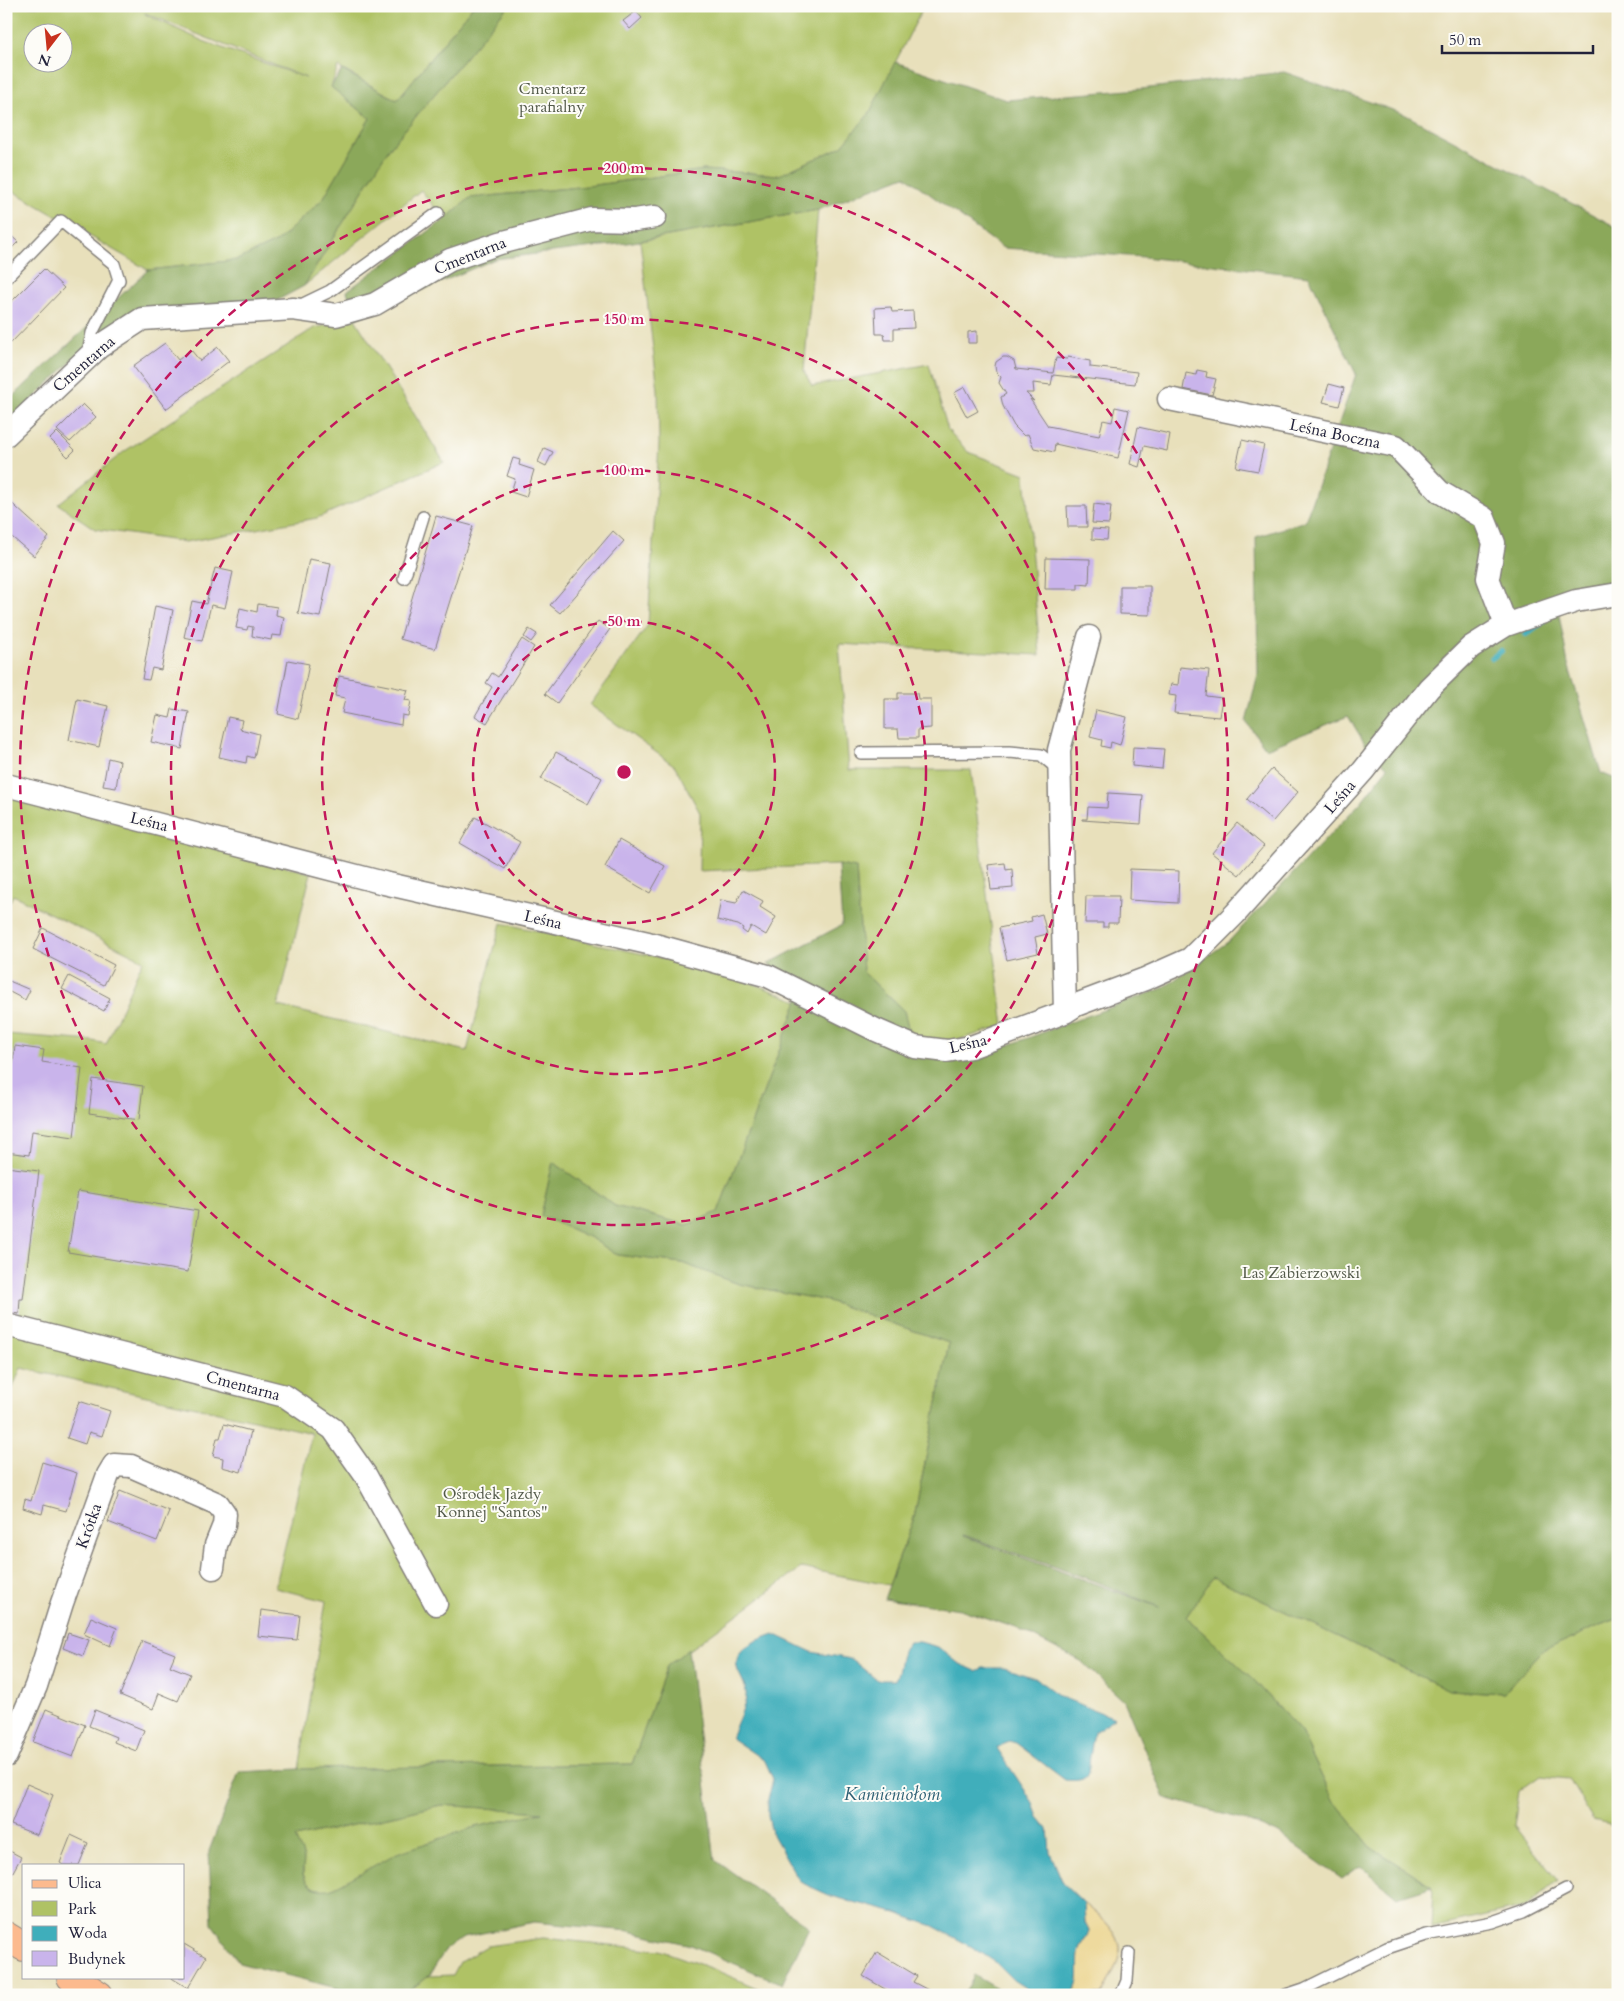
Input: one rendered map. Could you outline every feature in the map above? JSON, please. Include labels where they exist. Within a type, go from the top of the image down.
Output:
[{"type":"main road","points":[[6,1936],[22,1946]]},
{"type":"main road","points":[[72,1978],[94,1994]]},
{"type":"street","name":"Cmentarna","points":[[6,435],[99,347],[142,319],[292,309],[336,315],[375,304],[450,260],[500,242],[592,219],[635,220],[656,217]]},
{"type":"street","name":"Leśna Boczna","points":[[1169,399],[1396,446],[1440,492],[1484,518],[1494,543],[1488,578],[1506,624]]},
{"type":"street","name":"Leśna","points":[[6,786],[384,883],[648,943],[768,976],[876,1030],[915,1047],[947,1051],[971,1047],[1065,1012],[1076,1005],[1146,979],[1190,959],[1235,914],[1363,771],[1429,688],[1471,647],[1506,624],[1576,601],[1618,594]]},
{"type":"street","points":[[1065,1012],[1059,750],[1089,637]]},
{"type":"street","name":"Cmentarna","points":[[6,1325],[285,1396],[333,1429],[366,1476],[436,1604]]},
{"type":"street","name":"Krótka","points":[[6,1756],[36,1686],[62,1603],[108,1475],[114,1465],[131,1466],[218,1504],[225,1514],[224,1525],[216,1546],[213,1568]]},
{"type":"lane","name":"Cmentarna","points":[[292,309],[330,291],[438,212]]},
{"type":"lane","points":[[6,278],[61,222],[114,264],[118,280],[92,333],[86,359]]},
{"type":"lane","points":[[404,578],[423,517]]},
{"type":"lane","points":[[861,753],[1041,755],[1059,770]]},
{"type":"lane","points":[[1286,1995],[1304,1989],[1387,1948],[1426,1935],[1492,1922],[1524,1911],[1566,1889]]},
{"type":"lane","points":[[1121,1995],[1127,1981],[1129,1953]]},
{"type":"green space","points":[[6,6],[473,6],[397,100],[338,67],[331,87],[370,118],[323,199],[278,241],[237,260],[148,270],[6,187]],"holes":[[[145,13],[306,78],[203,41]]]},
{"type":"green space","points":[[473,6],[508,6],[388,150],[304,286],[274,302],[143,311],[106,328],[6,425],[6,403],[148,270],[237,260],[278,241],[323,199],[370,118],[331,87],[342,70],[397,100]]},
{"type":"green space","name":"Cmentarz parafialny","points":[[508,6],[924,6],[869,114],[841,147],[779,175],[704,170],[588,186],[470,198],[444,220],[421,190],[304,286],[388,150]]},
{"type":"green space","name":"Las Zabierzowski","points":[[895,62],[1006,100],[1141,89],[1284,72],[1404,114],[1618,228],[1618,585],[1556,598],[1568,664],[1601,773],[1618,780],[1618,1619],[1542,1651],[1504,1693],[1449,1690],[1213,1577],[1186,1617],[1254,1680],[1301,1732],[1332,1798],[1371,1847],[1433,1886],[1397,1897],[1360,1866],[1342,1879],[1279,1834],[1238,1818],[1165,1798],[1124,1701],[1081,1661],[1016,1628],[960,1609],[884,1599],[914,1518],[949,1343],[828,1301],[739,1284],[682,1263],[617,1255],[591,1238],[541,1216],[553,1162],[615,1206],[687,1225],[718,1212],[804,985],[768,964],[842,925],[838,865],[856,868],[863,972],[904,1011],[911,1039],[1009,1045],[1163,988],[1229,941],[1361,802],[1388,767],[1370,752],[1348,716],[1266,749],[1246,722],[1258,675],[1256,537],[1305,521],[1356,374],[1309,276],[1144,257],[1003,248],[905,176],[818,210],[627,243],[495,259],[355,319],[347,291],[444,220],[470,198],[588,186],[704,170],[779,175],[841,147],[869,114]],"holes":[[[963,1535],[1089,1579],[1159,1607]]]},
{"type":"green space","points":[[818,210],[804,371],[812,386],[929,364],[948,430],[968,452],[1025,474],[1040,655],[839,644],[849,770],[971,770],[1004,1026],[951,1042],[911,1039],[904,1011],[863,972],[856,868],[838,865],[699,871],[700,813],[675,766],[590,705],[648,625],[659,444],[658,390],[640,241]]},
{"type":"green space","points":[[355,319],[444,462],[317,518],[185,542],[95,529],[58,504],[125,451],[314,328]]},
{"type":"green space","name":"Ośrodek Jazdy Konnej \"Santos\"","points":[[6,794],[311,873],[278,1006],[467,1051],[501,923],[721,971],[798,1001],[718,1212],[687,1225],[615,1206],[553,1162],[541,1216],[591,1238],[617,1255],[682,1263],[739,1284],[828,1301],[949,1343],[914,1518],[889,1585],[801,1568],[667,1666],[632,1764],[299,1769],[326,1601],[275,1588],[312,1433],[21,1368],[6,1404],[6,1034],[93,1041],[106,1044],[143,960],[13,895],[6,910]]},
{"type":"green space","points":[[1213,1577],[1449,1690],[1504,1693],[1542,1651],[1618,1619],[1618,1827],[1593,1821],[1569,1779],[1540,1776],[1519,1791],[1514,1826],[1557,1880],[1526,1907],[1431,1928],[1433,1886],[1371,1847],[1332,1798],[1301,1732],[1254,1680],[1186,1617]]},
{"type":"green space","points":[[688,1649],[715,1860],[809,1927],[782,1984],[691,1945],[629,1931],[534,1922],[464,1937],[446,1949],[429,1976],[403,1995],[364,1995],[239,1963],[212,1924],[209,1851],[239,1772],[299,1769],[632,1764],[667,1666]],"holes":[[[441,1805],[542,1812],[475,1827],[397,1853],[335,1887],[325,1889],[311,1886],[304,1878],[304,1858],[295,1838]]]},
{"type":"green space","points":[[441,1805],[544,1812],[475,1827],[325,1891],[316,1889],[306,1882],[303,1873],[304,1858],[295,1838]]},
{"type":"green space","points":[[543,1938],[660,1950],[713,1969],[773,1995],[403,1995],[429,1976],[453,1975],[460,1962],[487,1946]]},
{"type":"green space","points":[[974,1975],[1008,1995],[964,1995]]},
{"type":"sand","points":[[1084,1903],[1107,1924],[1120,1944],[1117,1962],[1102,1995],[1071,1995],[1078,1980],[1079,1953],[1089,1931],[1085,1923]]},
{"type":"water","name":"Kamieniołom","points":[[774,1634],[812,1652],[851,1659],[877,1680],[895,1680],[906,1646],[909,1642],[920,1642],[938,1647],[958,1663],[976,1671],[983,1668],[1004,1668],[1035,1678],[1061,1697],[1115,1718],[1094,1732],[1088,1773],[1083,1779],[1065,1780],[1016,1743],[1009,1741],[997,1748],[1032,1801],[1038,1817],[1048,1829],[1050,1852],[1063,1883],[1084,1903],[1085,1923],[1089,1931],[1079,1953],[1078,1980],[1071,1995],[1040,1995],[1013,1980],[995,1962],[974,1948],[933,1926],[896,1913],[831,1896],[800,1882],[772,1833],[768,1816],[768,1800],[773,1779],[765,1761],[731,1738],[746,1697],[745,1687],[738,1671],[738,1656],[753,1642]]},
{"type":"building","points":[[636,11],[642,18],[630,29],[623,21]]},
{"type":"building","points":[[6,231],[18,242],[6,254]]},
{"type":"building","points":[[44,269],[64,288],[11,343],[6,339],[6,307]]},
{"type":"building","points":[[891,307],[892,312],[913,311],[914,328],[894,329],[894,340],[885,340],[884,334],[876,334],[875,308]]},
{"type":"building","points":[[977,331],[977,343],[968,343],[968,332]]},
{"type":"building","points":[[165,343],[178,360],[191,350],[200,361],[218,347],[229,361],[166,409],[133,366]]},
{"type":"building","points":[[1003,357],[1014,361],[1016,369],[1053,373],[1056,358],[1067,359],[1068,357],[1090,361],[1090,367],[1137,372],[1135,384],[1053,375],[1051,385],[1033,383],[1034,393],[1026,393],[1034,401],[1030,399],[1048,426],[1099,436],[1103,420],[1112,422],[1115,407],[1129,410],[1118,458],[1055,444],[1054,452],[1034,448],[1028,434],[1024,436],[1014,426],[1003,406],[1001,397],[1006,394],[999,383],[1001,377],[996,372],[995,366],[996,362]]},
{"type":"building","points":[[1197,370],[1207,372],[1206,377],[1216,379],[1212,395],[1183,389],[1186,373],[1196,375]]},
{"type":"building","points":[[1329,384],[1344,388],[1339,406],[1323,402]]},
{"type":"building","points":[[965,387],[978,411],[967,417],[954,393]]},
{"type":"building","points":[[83,404],[96,417],[70,442],[57,430]]},
{"type":"building","points":[[1138,427],[1170,434],[1167,451],[1144,446],[1139,467],[1130,464]]},
{"type":"building","points":[[57,432],[75,450],[68,457],[50,439]]},
{"type":"building","points":[[1242,440],[1264,445],[1258,471],[1236,467]]},
{"type":"building","points":[[544,448],[553,452],[546,466],[538,462]]},
{"type":"building","points":[[513,458],[520,460],[519,465],[534,470],[526,497],[511,492],[515,479],[507,476]]},
{"type":"building","points":[[6,498],[49,537],[34,556],[6,532]]},
{"type":"building","points":[[1094,504],[1111,506],[1109,524],[1092,523]]},
{"type":"building","points":[[1067,506],[1086,506],[1087,527],[1068,527]]},
{"type":"building","points":[[436,516],[473,526],[435,649],[400,639]]},
{"type":"building","points":[[1092,529],[1108,530],[1107,540],[1092,539]]},
{"type":"building","points":[[613,531],[624,541],[560,613],[550,605]]},
{"type":"building","points":[[1046,558],[1090,559],[1089,585],[1078,584],[1078,589],[1045,589]]},
{"type":"building","points":[[309,559],[331,563],[320,617],[298,613]]},
{"type":"building","points":[[215,568],[233,572],[225,608],[211,605],[202,641],[184,637],[192,601],[206,604]]},
{"type":"building","points":[[1120,586],[1150,586],[1150,615],[1120,614]]},
{"type":"building","points":[[258,604],[277,607],[276,615],[284,617],[281,636],[272,635],[271,640],[252,636],[253,627],[248,626],[247,630],[236,628],[240,608],[257,612]]},
{"type":"building","points":[[155,606],[173,610],[161,670],[152,668],[149,680],[142,679]]},
{"type":"building","points":[[598,621],[610,629],[557,703],[545,694]]},
{"type":"building","points":[[529,629],[537,634],[531,642],[524,637]]},
{"type":"building","points":[[522,639],[534,647],[487,723],[475,716],[492,687],[486,683],[492,673],[498,677]]},
{"type":"building","points":[[288,660],[309,664],[298,719],[278,714]]},
{"type":"building","points":[[1180,667],[1209,670],[1206,696],[1222,698],[1219,717],[1174,713],[1176,696],[1169,695],[1171,684],[1178,685]]},
{"type":"building","points":[[339,676],[408,690],[405,700],[411,701],[408,716],[402,715],[401,725],[342,713],[345,698],[335,696]]},
{"type":"building","points":[[898,693],[917,693],[918,699],[931,699],[931,728],[918,729],[918,738],[899,738],[898,729],[885,729],[885,699],[898,699]]},
{"type":"building","points":[[77,699],[108,706],[99,747],[69,740]]},
{"type":"building","points":[[172,709],[189,712],[182,749],[151,742],[157,715],[170,718]]},
{"type":"building","points":[[1096,710],[1127,717],[1120,745],[1111,742],[1110,748],[1101,746],[1102,740],[1090,737]]},
{"type":"building","points":[[228,717],[242,720],[240,729],[259,734],[254,758],[247,756],[246,763],[219,757]]},
{"type":"building","points":[[1133,747],[1164,749],[1162,769],[1132,766]]},
{"type":"building","points":[[556,752],[602,778],[588,804],[541,779]]},
{"type":"building","points":[[108,758],[120,761],[116,788],[103,786]]},
{"type":"building","points":[[1272,769],[1298,792],[1273,821],[1247,799]]},
{"type":"building","points":[[1108,793],[1143,795],[1141,824],[1082,820],[1087,819],[1088,807],[1107,808]]},
{"type":"building","points":[[475,817],[520,842],[505,869],[460,843]]},
{"type":"building","points":[[1237,823],[1264,846],[1239,875],[1212,853]]},
{"type":"building","points":[[619,840],[665,866],[650,893],[605,867]]},
{"type":"building","points":[[1005,863],[1006,870],[1012,869],[1013,888],[991,890],[988,865]]},
{"type":"building","points":[[1130,869],[1179,871],[1178,903],[1129,900]]},
{"type":"building","points":[[743,890],[763,901],[760,907],[776,917],[766,935],[751,926],[747,934],[738,925],[717,920],[721,900],[736,903]]},
{"type":"building","points":[[1086,896],[1119,896],[1118,923],[1108,923],[1108,927],[1103,927],[1103,923],[1085,923]]},
{"type":"building","points":[[1042,914],[1047,934],[1035,937],[1038,953],[1007,960],[999,928],[1032,921],[1031,917]]},
{"type":"building","points":[[43,928],[114,965],[104,985],[33,949]]},
{"type":"building","points":[[69,976],[110,998],[104,1011],[62,989]]},
{"type":"building","points":[[7,980],[30,990],[25,1000],[6,990]]},
{"type":"building","points":[[15,1046],[44,1050],[42,1062],[82,1068],[74,1137],[32,1131],[29,1155],[6,1152],[6,1112]]},
{"type":"building","points":[[93,1079],[143,1086],[139,1120],[89,1113]]},
{"type":"building","points":[[6,1167],[39,1171],[23,1299],[20,1299],[19,1314],[6,1312]]},
{"type":"building","points":[[78,1191],[198,1211],[188,1272],[68,1252]]},
{"type":"building","points":[[79,1401],[110,1411],[102,1436],[89,1432],[85,1444],[67,1438]]},
{"type":"building","points":[[224,1424],[251,1431],[241,1472],[222,1467],[223,1458],[213,1456],[217,1438],[220,1438]]},
{"type":"building","points":[[42,1462],[77,1473],[66,1511],[44,1505],[42,1514],[23,1508],[25,1499],[31,1501]]},
{"type":"building","points":[[120,1491],[169,1511],[157,1541],[108,1522]]},
{"type":"building","points":[[261,1610],[300,1615],[297,1640],[258,1636]]},
{"type":"building","points":[[91,1617],[117,1628],[110,1646],[84,1634]]},
{"type":"building","points":[[68,1633],[89,1640],[83,1656],[63,1648]]},
{"type":"building","points":[[142,1641],[175,1654],[170,1666],[190,1674],[178,1701],[159,1693],[153,1709],[120,1695]]},
{"type":"building","points":[[46,1709],[85,1725],[73,1757],[33,1742]]},
{"type":"building","points":[[95,1710],[144,1730],[136,1751],[114,1742],[116,1737],[89,1726]]},
{"type":"building","points":[[27,1784],[53,1795],[37,1835],[11,1825]]},
{"type":"building","points":[[71,1835],[88,1843],[79,1864],[60,1863]]},
{"type":"building","points":[[6,1849],[21,1857],[8,1881],[6,1880]]},
{"type":"building","points":[[185,1945],[206,1957],[188,1988],[172,1978],[185,1978]]},
{"type":"building","points":[[877,1952],[917,1976],[913,1982],[930,1991],[928,1995],[895,1995],[863,1976]]},
{"type":"waterway","points":[[1526,634],[1542,622]]},
{"type":"waterway","points":[[1492,658],[1501,651]]}]
